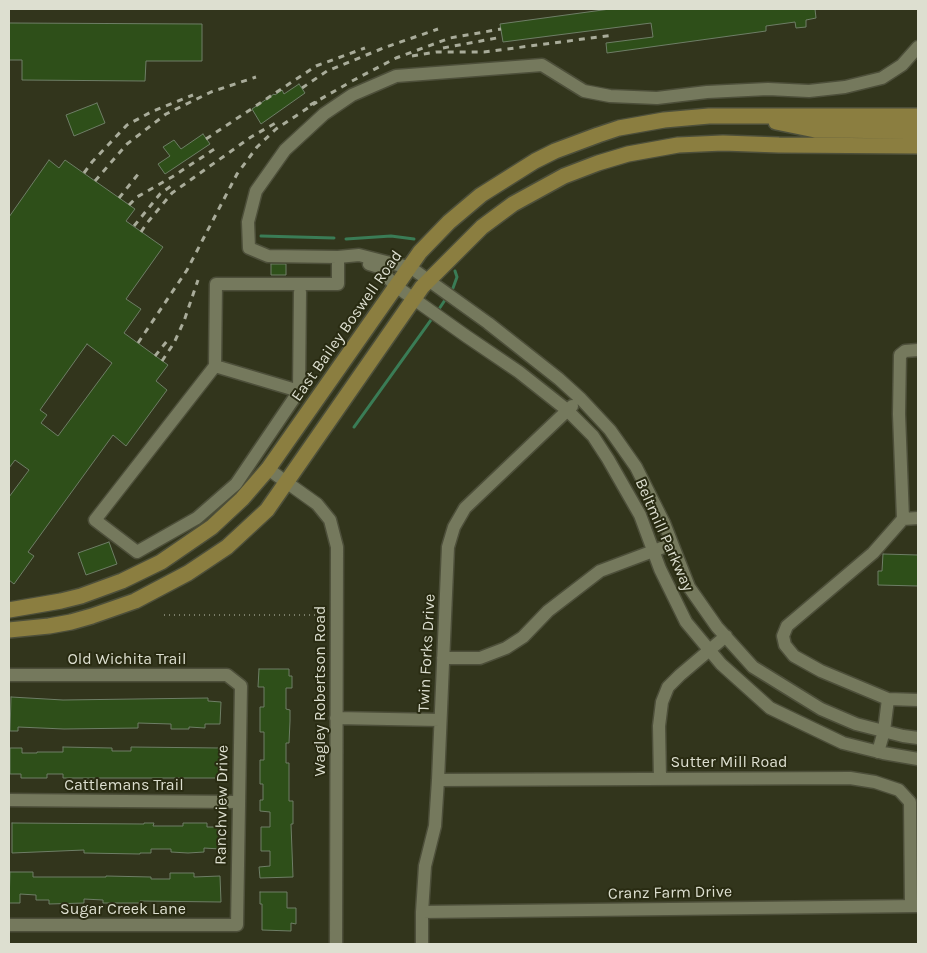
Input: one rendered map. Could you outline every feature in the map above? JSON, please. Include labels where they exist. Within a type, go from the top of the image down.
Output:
[{"type":"main road","name":"East Bailey Boswell Road","points":[[743,116],[815,130],[914,136]]},
{"type":"main road","name":"East Bailey Boswell Road","points":[[9,610],[39,606],[81,596],[122,581],[160,562],[212,527],[242,500],[268,469],[365,329],[434,237],[481,195],[515,172],[555,151],[598,135],[641,123],[686,117],[918,116]]},
{"type":"main road","name":"East Bailey Boswell Road","points":[[9,630],[49,626],[92,616],[135,601],[188,574],[227,547],[267,510],[414,298],[429,280],[482,227],[514,204],[564,176],[598,163],[654,148],[690,144],[914,136]]},
{"type":"street","points":[[410,267],[359,255],[268,256],[249,248],[248,222],[256,191],[285,150],[324,114],[352,95],[396,76],[542,65],[584,91],[610,96],[657,98],[707,92],[768,89],[809,91],[845,87],[882,78],[902,65],[918,47]]},
{"type":"street","points":[[300,292],[299,391],[236,484],[197,518],[137,552],[95,520],[214,366],[216,284],[338,284],[338,256]]},
{"type":"street","name":"Beltmill Parkway","points":[[338,256],[345,259],[359,260],[382,268],[397,287],[519,372],[567,410],[593,436],[640,515],[660,569],[686,622],[721,664],[770,708],[843,743],[918,759]]},
{"type":"street","name":"Beltmill Parkway","points":[[410,267],[531,357],[581,399],[610,430],[636,467],[664,523],[689,587],[726,636],[753,667],[821,709],[856,724],[884,732],[918,738]]},
{"type":"street","points":[[903,519],[899,414],[900,355],[904,351],[918,350]]},
{"type":"street","points":[[214,366],[299,391]]},
{"type":"street","name":"Twin Forks Drive","points":[[422,944],[425,866],[435,826],[448,547],[454,527],[465,508],[567,410],[581,399]]},
{"type":"street","name":"Wagley Robertson Road","points":[[268,469],[317,504],[330,520],[337,546],[336,944]]},
{"type":"street","points":[[918,518],[903,519],[873,552],[787,626],[783,636],[785,645],[794,656],[821,671],[888,699],[918,700]]},
{"type":"street","points":[[443,658],[480,658],[506,648],[523,638],[548,611],[600,571],[672,544]]},
{"type":"street","points":[[660,779],[658,726],[662,702],[668,687],[726,636]]},
{"type":"street","name":"Old Wichita Trail","points":[[9,675],[227,675],[241,686]]},
{"type":"street","name":"Ranchview Drive","points":[[237,925],[241,686]]},
{"type":"street","points":[[878,752],[884,732],[888,699]]},
{"type":"street","points":[[336,718],[440,720]]},
{"type":"street","name":"Sutter Mill Road","points":[[438,780],[850,778],[875,782],[900,790],[910,802],[914,906]]},
{"type":"street","name":"Cattlemans Trail","points":[[9,800],[238,802]]},
{"type":"street","name":"Cranz Farm Drive","points":[[422,912],[914,906]]},
{"type":"street","name":"Sugar Creek Lane","points":[[9,925],[237,925]]},
{"type":"path","points":[[164,615],[337,615]]},
{"type":"building","points":[[610,9],[815,9],[816,18],[806,20],[806,27],[796,28],[795,22],[766,26],[766,31],[607,53],[606,43],[653,37],[651,23],[503,42],[500,24]]},
{"type":"building","points":[[9,23],[202,24],[202,61],[146,61],[145,81],[22,80],[22,60],[9,60]]},
{"type":"building","points":[[299,84],[305,93],[261,124],[252,109],[274,94],[282,90],[284,94]]},
{"type":"building","points":[[97,103],[105,123],[74,136],[66,115]]},
{"type":"building","points":[[203,134],[210,144],[165,174],[158,164],[170,156],[163,147],[174,140],[181,149]]},
{"type":"building","points":[[49,160],[59,168],[65,160],[135,209],[126,221],[163,247],[126,299],[141,309],[124,333],[168,365],[156,381],[167,390],[126,446],[113,435],[28,552],[34,556],[14,584],[9,580],[9,497],[29,470],[15,460],[9,468],[9,217]],"holes":[[[87,344],[112,363],[58,436],[41,423],[47,415],[40,410]]]},
{"type":"building","points":[[271,264],[286,264],[286,275],[271,275]]},
{"type":"building","points":[[109,542],[117,564],[86,575],[78,553]]},
{"type":"building","points":[[883,554],[918,555],[918,586],[878,585],[878,571],[882,571]]},
{"type":"building","points":[[259,669],[289,669],[289,676],[292,676],[292,688],[286,688],[286,709],[290,710],[290,721],[289,743],[286,743],[286,763],[289,763],[289,801],[293,801],[293,824],[291,824],[293,877],[260,878],[259,867],[270,866],[270,851],[261,851],[261,827],[270,827],[270,812],[260,811],[260,800],[263,800],[263,784],[260,784],[260,760],[264,760],[264,732],[260,732],[260,707],[264,707],[264,687],[258,687]]},
{"type":"building","points":[[11,697],[63,700],[208,698],[208,701],[221,702],[220,724],[205,724],[205,728],[189,727],[189,729],[171,729],[171,724],[138,723],[138,728],[64,729],[18,727],[18,731],[10,731]]},
{"type":"building","points":[[63,747],[112,748],[112,751],[131,751],[131,747],[221,748],[220,778],[63,778],[63,774],[47,774],[47,778],[21,778],[21,774],[10,774],[10,748],[22,748],[22,753],[37,753],[63,752]]},
{"type":"building","points":[[12,823],[154,823],[153,826],[183,826],[183,823],[207,823],[207,827],[220,827],[220,849],[204,848],[204,852],[188,853],[171,852],[171,849],[151,849],[151,853],[140,854],[84,853],[84,850],[12,853]]},
{"type":"building","points":[[10,872],[33,872],[33,877],[106,876],[170,879],[170,873],[194,873],[194,877],[220,876],[221,902],[140,901],[140,903],[103,903],[103,900],[84,899],[84,903],[49,904],[49,900],[36,900],[36,895],[20,894],[20,903],[9,903]]},
{"type":"building","points":[[260,892],[287,892],[287,908],[296,908],[296,924],[291,923],[291,931],[262,930]]},
{"type":"waterway","points":[[261,236],[334,238]]},
{"type":"waterway","points":[[346,239],[391,236],[414,239]]},
{"type":"waterway","points":[[453,288],[457,277],[455,271]]},
{"type":"waterway","points":[[439,309],[447,297]]},
{"type":"waterway","points":[[354,427],[433,317]]},
{"type":"railway","points":[[302,88],[327,71],[386,47],[438,29]]},
{"type":"railway","points":[[352,81],[396,58],[450,38],[501,29]]},
{"type":"railway","points":[[412,56],[436,52],[484,52],[614,35]]},
{"type":"railway","points":[[443,48],[502,37]]},
{"type":"railway","points":[[206,139],[316,66],[365,48]]},
{"type":"railway","points":[[95,181],[127,144],[166,114],[211,92],[256,77]]},
{"type":"railway","points":[[310,105],[347,84]]},
{"type":"railway","points":[[84,173],[127,125],[151,112],[193,95]]},
{"type":"railway","points":[[138,343],[187,270],[237,174],[257,147],[276,129],[317,102]]},
{"type":"railway","points":[[141,232],[172,193],[251,137],[279,121]]},
{"type":"railway","points":[[129,205],[137,197],[216,148]]},
{"type":"railway","points":[[119,198],[139,173]]},
{"type":"railway","points":[[134,226],[160,194],[174,184]]},
{"type":"railway","points":[[162,361],[174,343],[184,321],[198,280]]},
{"type":"railway","points":[[155,356],[167,341]]}]
